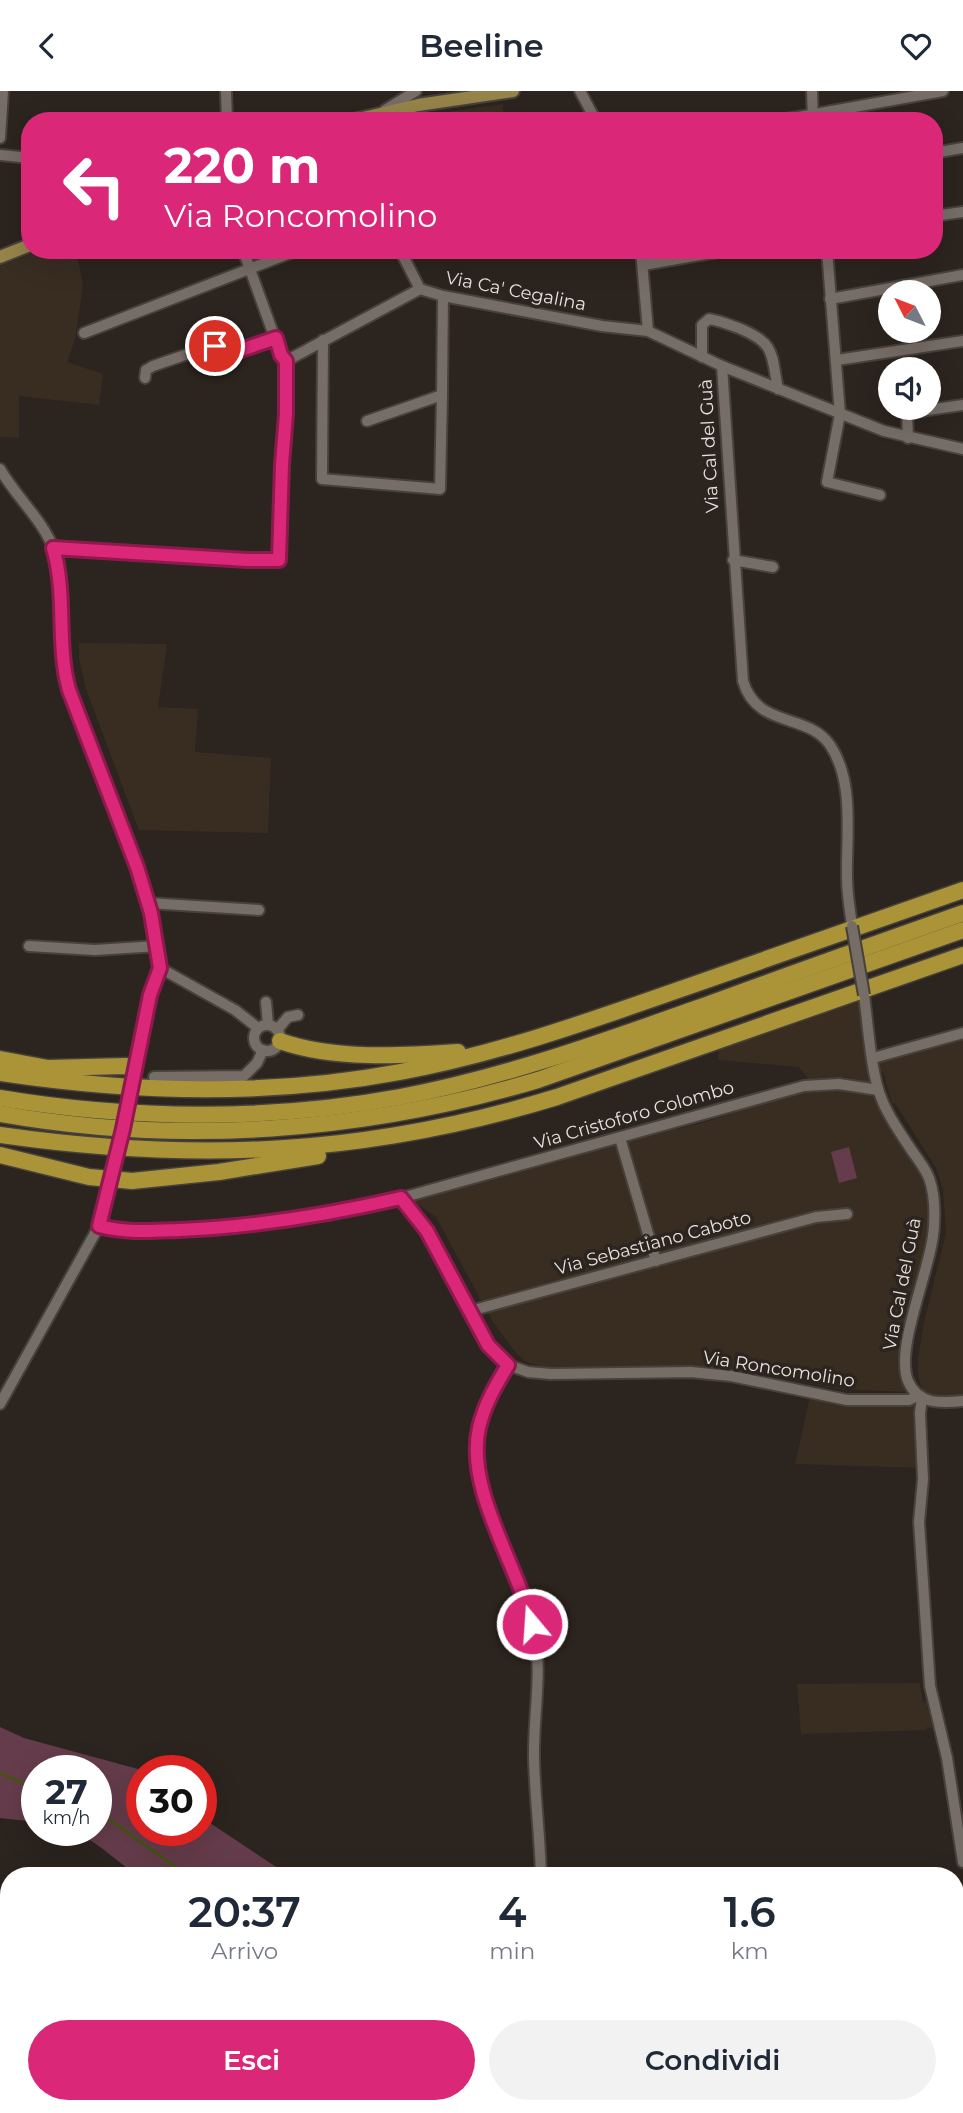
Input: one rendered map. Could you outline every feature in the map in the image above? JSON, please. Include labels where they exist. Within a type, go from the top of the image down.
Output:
[{"type":"highway","points":[[0,1073],[114,1087],[179,1090],[288,1086],[385,1074],[450,1062],[596,1019],[963,890]]},
{"type":"highway","points":[[0,1098],[98,1110],[205,1114],[324,1108],[411,1094],[500,1074],[586,1047],[963,913]]},
{"type":"highway","points":[[0,1114],[93,1127],[205,1132],[299,1127],[411,1112],[480,1097],[550,1076],[963,930]]},
{"type":"highway","points":[[0,1154],[110,1180],[153,1180],[219,1172],[418,1139],[464,1128],[622,1076],[963,955]]},
{"type":"highway","points":[[271,1031],[313,1049],[383,1055],[458,1052],[596,1019]]},
{"type":"highway","points":[[0,1059],[48,1068],[134,1068]]},
{"type":"highway","points":[[0,1135],[102,1148],[237,1152],[369,1140],[508,1112]]},
{"type":"main road","points":[[385,112],[513,91]]},
{"type":"main road","points":[[0,257],[21,249]]},
{"type":"street","points":[[0,138],[3,91]]},
{"type":"street","points":[[226,91],[227,112]]},
{"type":"street","points":[[580,91],[591,112]]},
{"type":"street","points":[[812,91],[813,112]]},
{"type":"street","points":[[842,112],[943,91]]},
{"type":"street","points":[[381,112],[408,93]]},
{"type":"street","points":[[943,151],[963,148]]},
{"type":"street","points":[[0,155],[21,157]]},
{"type":"street","points":[[943,215],[963,212]]},
{"type":"street","points":[[53,548],[278,561],[286,414],[286,361],[281,355],[246,259]]},
{"type":"street","points":[[84,333],[275,259]]},
{"type":"street","name":"Via Ca' Cegalina","points":[[405,259],[420,289],[443,296],[602,326],[648,331]]},
{"type":"street","points":[[642,259],[648,331]]},
{"type":"street","points":[[643,265],[677,259]]},
{"type":"street","points":[[828,259],[840,414],[827,482],[880,495]]},
{"type":"street","points":[[830,299],[963,275]]},
{"type":"street","points":[[286,361],[420,289]]},
{"type":"street","points":[[323,340],[322,479],[440,489],[443,296]]},
{"type":"street","points":[[702,357],[702,325],[709,319],[720,320],[760,338],[765,343],[772,355],[778,389]]},
{"type":"street","name":"Via Cal del Guà","points":[[648,331],[722,366],[740,663],[745,689],[767,713],[817,732],[830,745],[839,766],[844,782],[847,812],[847,882],[852,926],[878,1090],[893,1122],[925,1170],[932,1192],[934,1227],[912,1316],[905,1366],[909,1383],[920,1397],[923,1479],[919,1522],[930,1686],[947,1758],[963,1863]]},
{"type":"street","points":[[145,378],[146,370],[153,366],[211,346],[238,351],[276,338]]},
{"type":"street","points":[[837,360],[963,341]]},
{"type":"street","points":[[722,366],[840,414],[908,438],[963,449]]},
{"type":"street","points":[[368,421],[442,395]]},
{"type":"street","points":[[908,438],[907,413],[963,405]]},
{"type":"street","points":[[0,469],[44,530],[53,548],[61,586],[63,669],[137,867],[148,902],[160,968],[150,995],[99,1226],[0,1404]]},
{"type":"street","points":[[733,561],[773,567]]},
{"type":"street","points":[[148,902],[259,910]]},
{"type":"street","points":[[29,946],[95,950],[158,946]]},
{"type":"street","points":[[160,968],[271,1031]]},
{"type":"street","points":[[262,1050],[275,1048],[266,1002]]},
{"type":"street","points":[[262,1050],[254,1041],[288,1017],[298,1016]]},
{"type":"street","points":[[873,1058],[963,1033]]},
{"type":"street","points":[[154,1077],[244,1076],[257,1063],[262,1050]]},
{"type":"street","name":"Via Cristoforo Colombo","points":[[99,1226],[121,1232],[228,1228],[343,1212],[804,1086],[839,1084],[878,1090]]},
{"type":"street","points":[[620,1138],[656,1261]]},
{"type":"street","points":[[401,1198],[427,1231],[488,1345],[508,1365],[491,1393],[479,1428],[477,1444],[485,1495],[494,1525],[529,1611],[535,1638],[538,1678],[534,1757],[540,1867]]},
{"type":"street","name":"Via Sebastiano Caboto","points":[[470,1311],[816,1217],[847,1213]]},
{"type":"street","name":"Via Roncomolino","points":[[508,1365],[528,1372],[551,1374],[711,1374],[848,1400],[909,1400],[920,1397],[937,1402],[963,1401]]},
{"type":"shaded area","points":[[503,104],[503,112],[448,112]]},
{"type":"shaded area","points":[[21,258],[78,259],[83,285],[75,339],[67,362],[103,374],[99,405],[19,396],[19,438],[0,437],[0,266]]},
{"type":"shaded area","points":[[79,643],[167,644],[158,707],[198,709],[195,752],[271,758],[268,833],[139,830],[86,689],[79,659]]},
{"type":"shaded area","points":[[861,991],[872,1056],[963,1035],[963,1395],[923,1395],[918,1359],[924,1322],[946,1233],[943,1190],[936,1168],[895,1103],[892,1104],[886,1078],[873,1058],[875,1084],[845,1077],[808,1079],[799,1067],[718,1060],[719,1047]]},
{"type":"shaded area","points":[[843,1089],[878,1098],[925,1174],[934,1215],[911,1320],[910,1392],[836,1389],[744,1370],[715,1367],[545,1368],[527,1362],[517,1354],[493,1322],[436,1217],[405,1195],[702,1123],[799,1093]]},
{"type":"shaded area","points":[[849,1147],[857,1178],[839,1183],[831,1152]]},
{"type":"shaded area","points":[[810,1397],[918,1407],[926,1468],[795,1464]]},
{"type":"shaded area","points":[[920,1683],[923,1702],[926,1701],[933,1729],[926,1727],[927,1730],[801,1734],[797,1684]]},
{"type":"shaded area","points":[[0,1727],[24,1738],[87,1755],[21,1755],[21,1820],[0,1818]]},
{"type":"shaded area","points":[[112,1762],[126,1766],[126,1846],[217,1846],[217,1828],[276,1867],[127,1867],[98,1846],[112,1846]]},
{"type":"waterway","points":[[0,1773],[21,1782]]},
{"type":"waterway","points":[[112,1821],[175,1867]]},
{"type":"route","points":[[215,346],[238,351],[276,338],[281,355],[286,361],[279,560],[53,548],[61,586],[63,669],[137,867],[151,913],[160,968],[150,995],[123,1129],[99,1226],[121,1232],[228,1228],[343,1212],[401,1198],[427,1231],[488,1345],[508,1365],[491,1393],[479,1428],[477,1444],[481,1478],[489,1510],[532,1624]]}]
